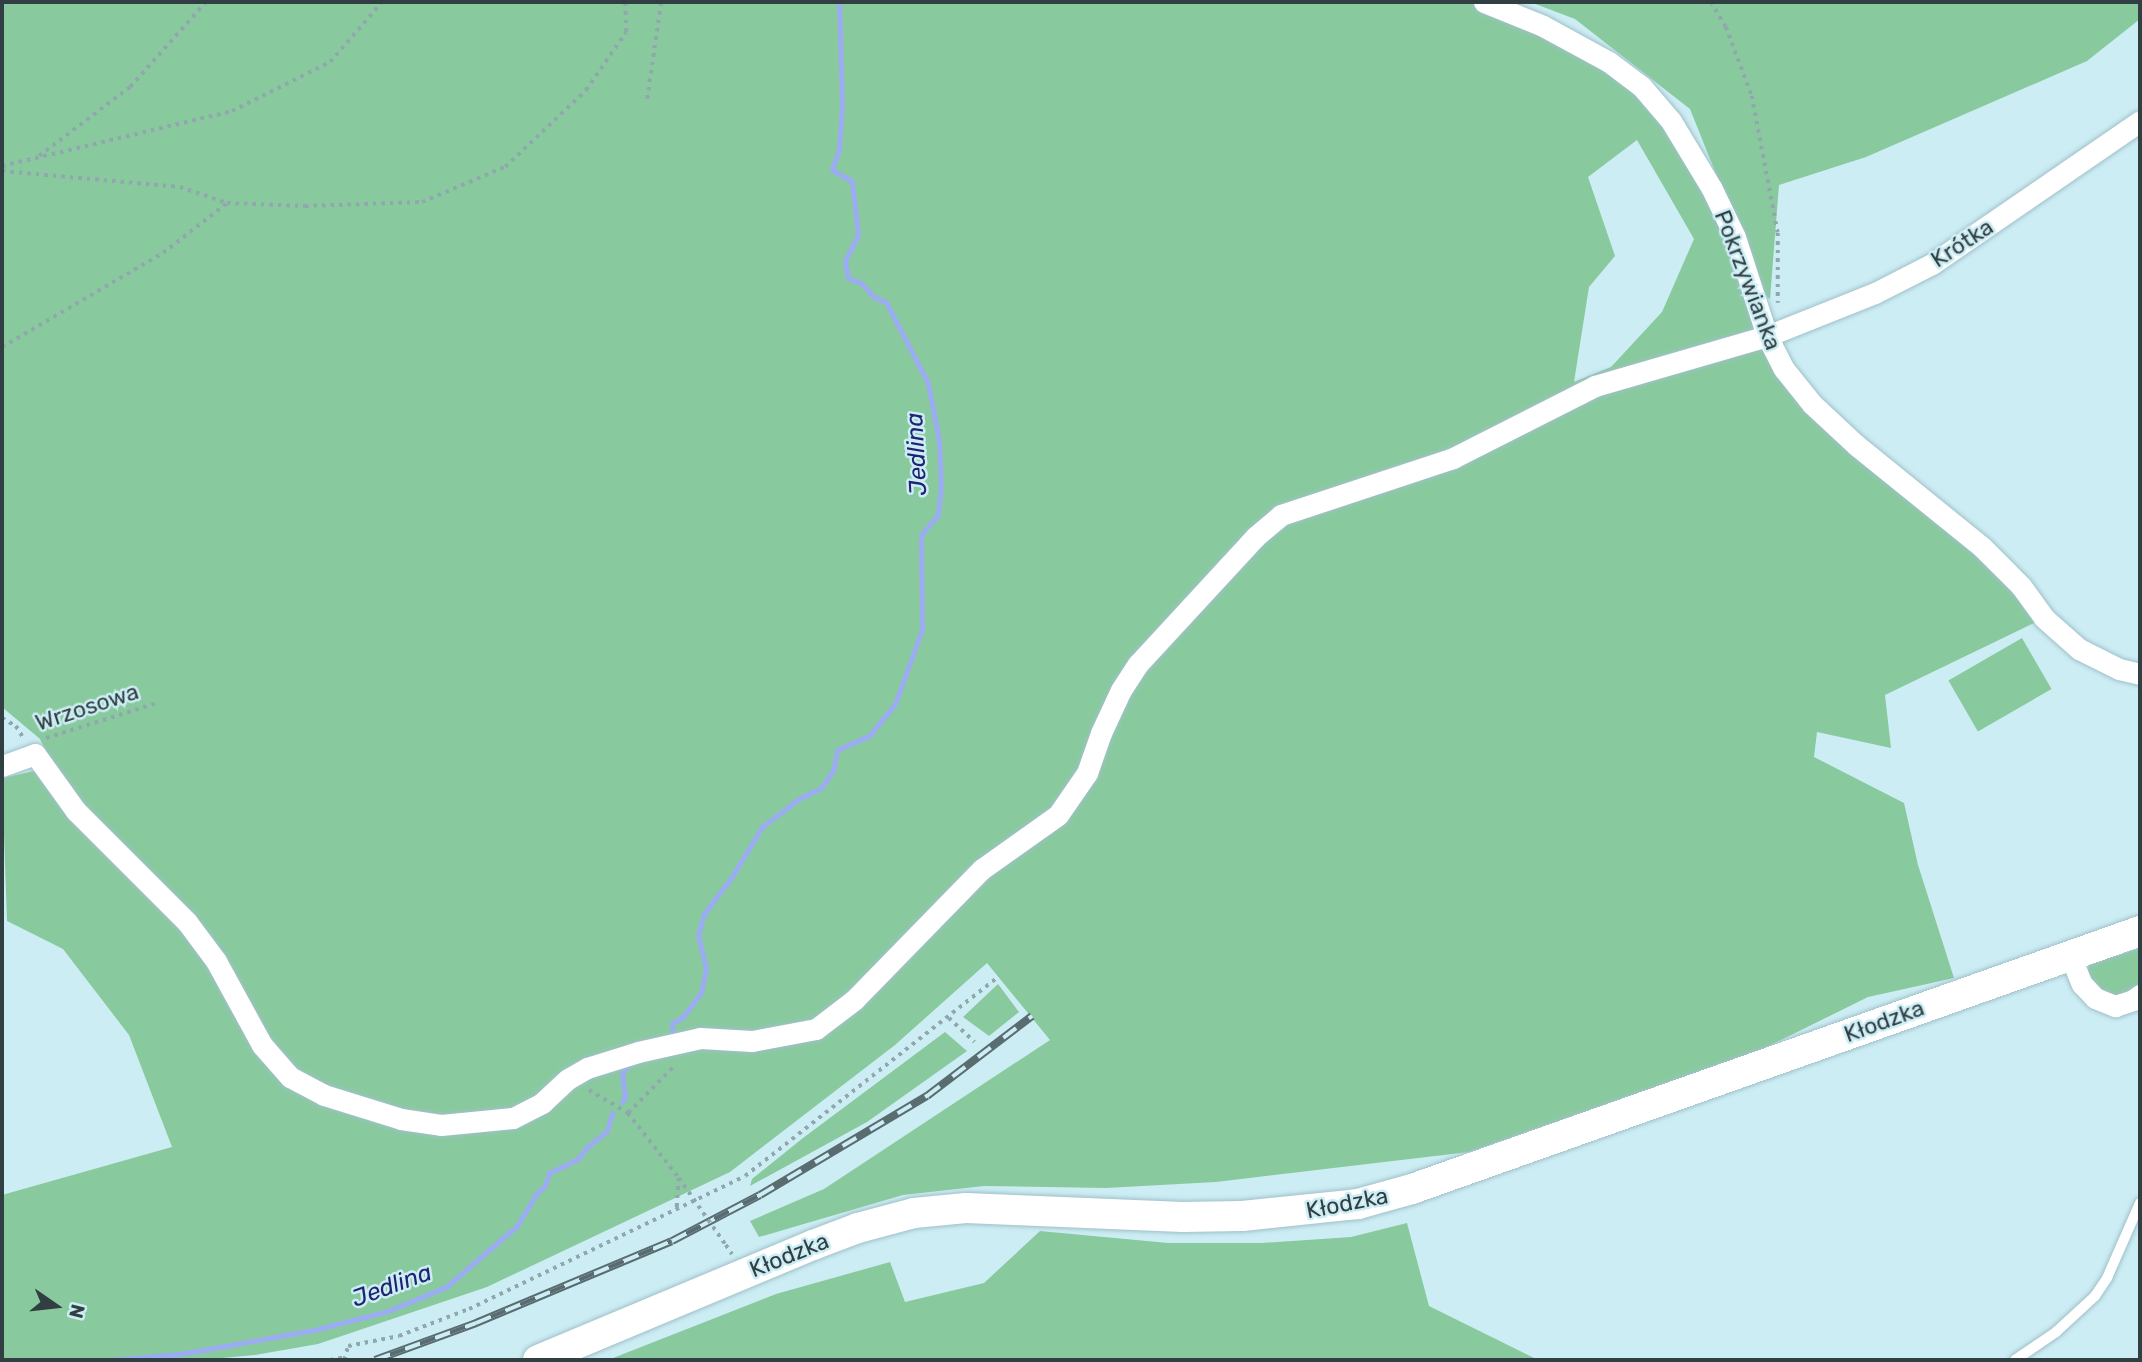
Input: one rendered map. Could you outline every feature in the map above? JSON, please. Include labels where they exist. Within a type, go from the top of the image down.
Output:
[{"type":"main road","name":"Kłodzka","points":[[538,1360],[813,1245],[858,1228],[914,1213],[987,1209],[1183,1217],[1242,1216],[1358,1204],[1412,1189],[2140,931]]},
{"type":"street","name":"Pokrzywianka","points":[[1484,2],[1543,26],[1609,62],[1642,87],[1671,121],[1712,189],[1735,237],[1768,336],[1784,369],[1812,404],[1856,446],[1982,547],[2021,586],[2043,618],[2079,649],[2119,669],[2140,674]]},
{"type":"street","name":"Krótka","points":[[31,749],[76,811],[187,922],[216,961],[262,1045],[290,1077],[324,1094],[401,1119],[442,1125],[513,1118],[542,1103],[568,1079],[587,1068],[638,1052],[700,1038],[752,1041],[782,1038],[816,1029],[854,1000],[982,869],[1058,815],[1087,773],[1116,701],[1138,664],[1255,537],[1281,515],[1453,458],[1595,386],[1768,336],[1875,293],[1932,264],[2140,121]]},
{"type":"street","points":[[2,766],[31,749]]},
{"type":"street","points":[[2070,955],[2082,984],[2095,998],[2115,1006],[2140,995]]},
{"type":"lane","points":[[2015,1360],[2056,1332],[2095,1296],[2107,1278],[2140,1203]]},
{"type":"path","points":[[37,157],[131,87],[206,2]]},
{"type":"path","points":[[2,169],[37,157],[232,111],[330,62],[382,2]]},
{"type":"path","points":[[2,169],[180,187],[227,202],[305,206],[422,202],[505,167],[586,90],[626,32],[625,2]]},
{"type":"path","points":[[648,99],[662,2]]},
{"type":"path","points":[[1710,2],[1726,27],[1752,96],[1778,233],[1777,318],[1768,336]]},
{"type":"path","points":[[2,347],[163,253],[227,202]]},
{"type":"path","name":"Wrzosowa","points":[[31,749],[157,703]]},
{"type":"path","points":[[2,718],[16,726],[31,749]]},
{"type":"path","points":[[330,1360],[345,1359],[348,1346],[398,1336],[469,1309],[745,1176],[999,976]]},
{"type":"path","points":[[949,1018],[975,1042]]},
{"type":"path","points":[[628,1113],[700,1038]]},
{"type":"path","points":[[568,1079],[628,1113],[679,1178],[726,1245]]},
{"type":"path","points":[[677,1210],[679,1178]]},
{"type":"green space","points":[[2,2],[1473,2],[1541,29],[1633,86],[1708,191],[1780,372],[1979,550],[2038,621],[1885,695],[1891,748],[1817,732],[1814,757],[1904,803],[1918,865],[1954,978],[1868,997],[1759,1051],[1469,1152],[1216,1182],[1106,1188],[984,1186],[903,1195],[759,1237],[750,1221],[824,1189],[1050,1040],[987,963],[895,1045],[730,1172],[487,1287],[318,1344],[255,1355],[200,1360],[2,1360],[2,1195],[172,1147],[129,1035],[63,949],[7,921],[2,778],[53,767],[40,739],[2,707]],"holes":[[[1637,140],[1694,239],[1662,312],[1611,367],[1574,382],[1589,287],[1615,256],[1588,177]]]},
{"type":"green space","points":[[1530,2],[2140,2],[2140,19],[2087,61],[1866,157],[1779,185],[1770,299],[1764,294],[1690,109],[1575,19]]},
{"type":"green space","points":[[2022,638],[2052,689],[1978,732],[1948,681]]},
{"type":"green space","points":[[2140,948],[2140,988],[2132,995],[2105,997],[2087,975],[2089,965]]},
{"type":"green space","points":[[998,984],[1019,1012],[989,1036],[963,1017]]},
{"type":"green space","points":[[945,1032],[967,1051],[867,1122],[750,1186],[752,1179],[803,1138]]},
{"type":"green space","points":[[1407,1223],[1429,1306],[1538,1360],[608,1360],[776,1294],[890,1262],[905,1302],[984,1283],[1040,1231],[1168,1243],[1261,1243],[1351,1237]]},
{"type":"waterway","name":"Jedlina","points":[[668,1037],[673,1033],[672,1023],[682,1018],[701,993],[706,969],[698,935],[704,914],[733,875],[762,827],[797,800],[821,788],[833,771],[837,750],[870,735],[895,704],[922,630],[921,535],[938,515],[941,487],[939,441],[928,383],[886,302],[874,297],[861,283],[848,278],[845,261],[858,234],[852,181],[832,170],[839,150],[842,102],[839,2]]},
{"type":"waterway","name":"Jedlina","points":[[622,1102],[625,1097],[622,1073],[631,1063]]},
{"type":"waterway","name":"Jedlina","points":[[108,1360],[180,1354],[314,1330],[388,1311],[446,1287],[517,1226],[536,1194],[545,1186],[549,1173],[578,1159],[586,1148],[607,1131],[612,1113]]},
{"type":"railway","points":[[375,1360],[476,1323],[672,1241],[760,1195],[927,1096],[1032,1016]]}]
